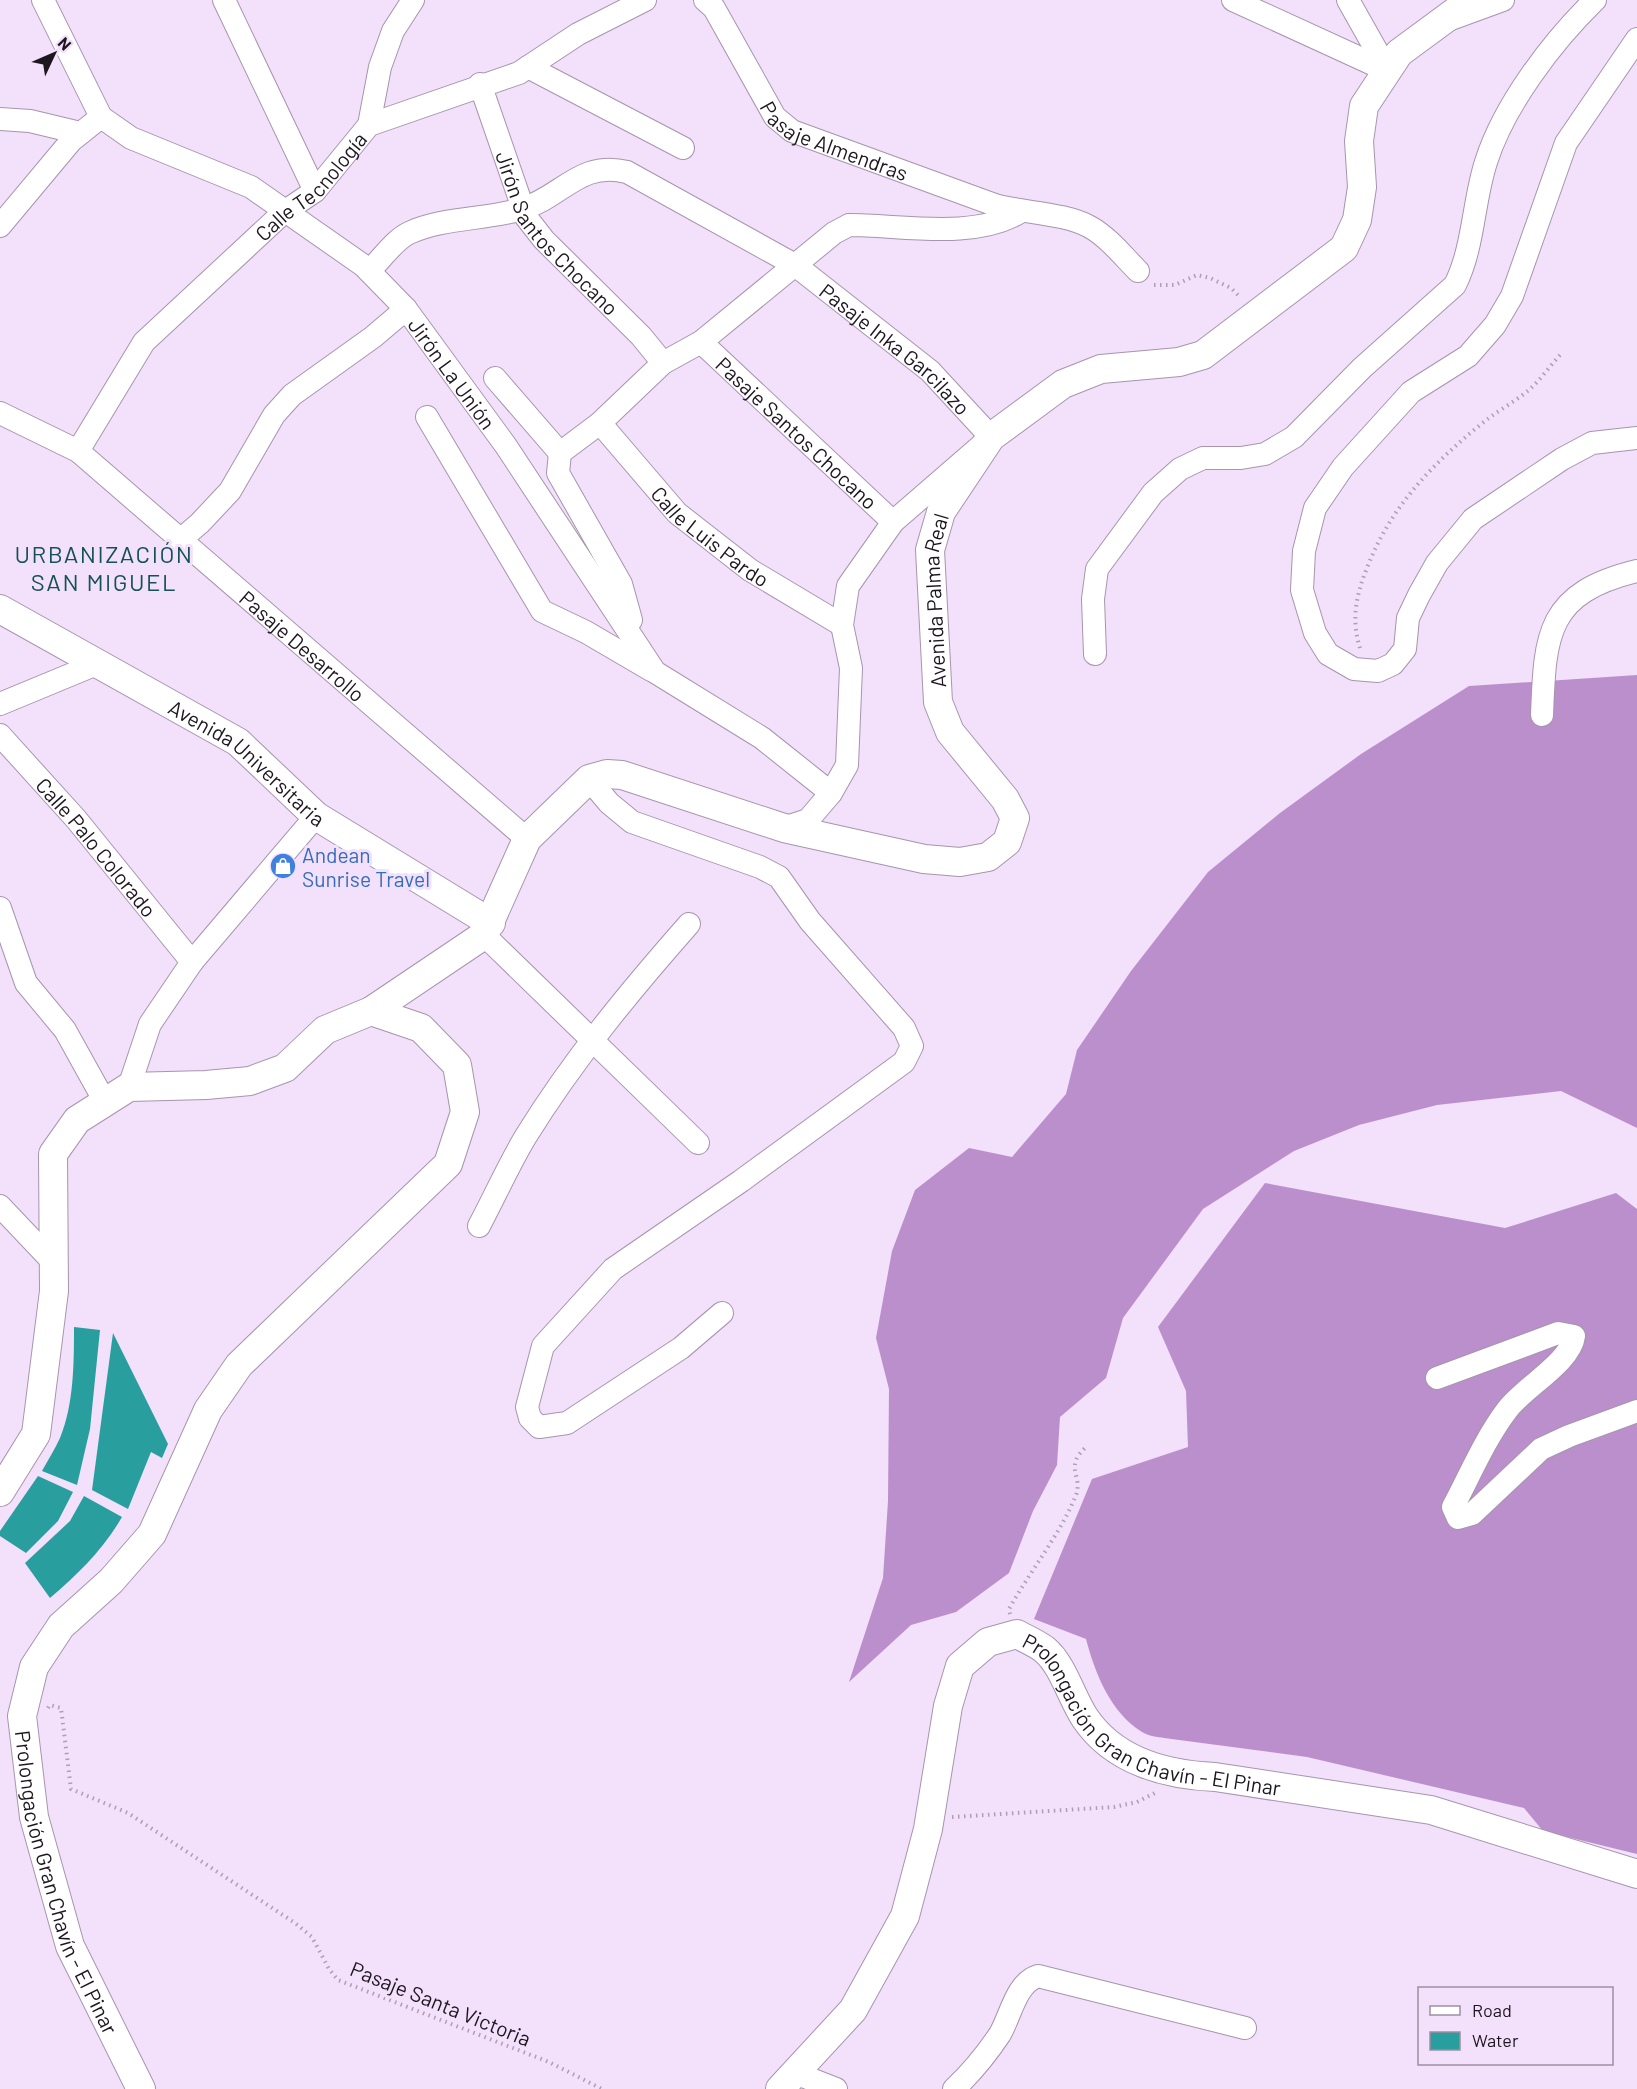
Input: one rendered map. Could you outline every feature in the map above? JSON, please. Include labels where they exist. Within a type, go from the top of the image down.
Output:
[{"type":"main road","name":"Avenida Palma Real","points":[[589,780],[607,774],[622,775],[784,828],[924,859],[960,862],[988,857],[1007,842],[1015,818],[1005,799],[950,732],[938,702],[930,550],[941,513],[991,437],[1063,384],[1101,369],[1179,362],[1203,355],[1344,248],[1357,220],[1362,188],[1359,141],[1364,106],[1400,53],[1471,0]]},
{"type":"main road","name":"Avenida Universitaria","points":[[0,609],[238,742],[316,816],[487,929]]},
{"type":"main road","points":[[0,1492],[36,1434],[54,1291],[53,1155],[77,1120],[129,1086],[206,1085],[250,1081],[285,1068],[325,1030],[371,1011],[487,929],[527,839],[589,780]]},
{"type":"main road","name":"Prolongación Gran Chavín - El Pinar","points":[[141,2089],[70,1946],[34,1817],[22,1716],[34,1667],[61,1626],[111,1581],[152,1534],[208,1410],[239,1365],[448,1164],[465,1112],[457,1065],[421,1028],[371,1011]]},
{"type":"main road","name":"Prolongación Gran Chavín - El Pinar","points":[[787,2081],[854,2010],[905,1916],[930,1819],[948,1706],[960,1666],[988,1642],[1017,1634],[1046,1651],[1085,1719],[1106,1742],[1132,1760],[1183,1776],[1215,1777],[1431,1810],[1637,1874]]},
{"type":"street","name":"Jirón La Unión","points":[[43,0],[101,117],[131,138],[251,187],[369,271],[406,309],[506,446],[655,672],[762,738],[831,793]]},
{"type":"street","points":[[224,0],[315,190]]},
{"type":"street","points":[[369,125],[380,67],[393,31],[413,0]]},
{"type":"street","name":"Calle Tecnología","points":[[78,451],[144,342],[285,212],[315,190],[369,125],[480,84],[519,73],[578,34],[645,0]]},
{"type":"street","name":"Pasaje Almendras","points":[[705,0],[714,8],[775,117],[792,131],[1020,212],[1076,221],[1091,227],[1138,271]]},
{"type":"street","points":[[1233,0],[1388,70]]},
{"type":"street","points":[[1348,0],[1388,70]]},
{"type":"street","points":[[1441,21],[1483,9],[1503,0]]},
{"type":"street","points":[[1095,654],[1093,599],[1097,569],[1153,493],[1180,469],[1203,458],[1241,458],[1265,454],[1294,437],[1362,368],[1455,285],[1464,267],[1486,163],[1502,121],[1543,62],[1595,0]]},
{"type":"street","points":[[1637,39],[1566,143],[1512,296],[1495,325],[1468,356],[1411,392],[1343,467],[1315,508],[1304,551],[1302,590],[1315,633],[1328,654],[1354,669],[1378,670],[1393,664],[1405,649],[1408,618],[1419,595],[1437,563],[1473,519],[1562,459],[1592,443],[1637,438]]},
{"type":"street","points":[[528,67],[683,148]]},
{"type":"street","name":"Jirón Santos Chocano","points":[[480,84],[526,217],[544,240],[641,336],[663,363]]},
{"type":"street","points":[[0,226],[81,133],[101,117]]},
{"type":"street","points":[[0,119],[30,121],[81,133]]},
{"type":"street","name":"Pasaje Inka Garcilazo","points":[[369,271],[406,234],[524,209],[596,169],[611,168],[627,172],[795,265],[930,371],[991,437]]},
{"type":"street","points":[[560,453],[600,423],[663,363],[701,342],[834,233],[849,225],[966,229],[1007,220],[1020,212]]},
{"type":"street","points":[[179,541],[200,524],[230,491],[274,415],[292,395],[373,337],[406,309]]},
{"type":"street","name":"Pasaje Santos Chocano","points":[[701,342],[893,522]]},
{"type":"street","points":[[495,378],[560,453],[558,473],[621,584],[638,644]]},
{"type":"street","name":"Pasaje Desarrollo","points":[[0,413],[78,451],[179,541],[527,839]]},
{"type":"street","points":[[427,417],[542,611],[586,632],[655,672]]},
{"type":"street","name":"Calle Luis Pardo","points":[[600,423],[669,505],[712,542],[789,595],[842,625]]},
{"type":"street","points":[[784,828],[807,820],[831,793],[847,765],[851,668],[842,625],[848,586],[893,522],[991,437]]},
{"type":"street","points":[[1542,715],[1544,655],[1554,624],[1567,603],[1592,586],[1637,571]]},
{"type":"street","points":[[0,704],[99,663]]},
{"type":"street","name":"Calle Palo Colorado","points":[[0,735],[76,819],[192,962]]},
{"type":"street","points":[[589,780],[609,803],[632,822],[760,867],[779,877],[810,921],[904,1028],[912,1046],[904,1062],[741,1181],[613,1269],[543,1346],[527,1407],[530,1418],[539,1426],[567,1423],[681,1348],[722,1313]]},
{"type":"street","points":[[129,1086],[150,1024],[192,962],[316,816]]},
{"type":"street","points":[[0,908],[26,983],[64,1030],[105,1102]]},
{"type":"street","points":[[480,1226],[526,1137],[593,1040],[632,989],[689,924]]},
{"type":"street","points":[[487,929],[593,1040],[698,1143]]},
{"type":"street","points":[[0,1206],[54,1263]]},
{"type":"street","points":[[1437,1378],[1558,1333],[1574,1336],[1573,1345],[1560,1360],[1507,1410],[1453,1507],[1458,1518],[1472,1514],[1541,1449],[1637,1411]]},
{"type":"street","points":[[954,2089],[999,2034],[1024,1985],[1038,1976],[1245,2028]]},
{"type":"street","points":[[787,2081],[836,2089]]},
{"type":"path","points":[[1138,271],[1152,285],[1175,285],[1197,275],[1210,278],[1231,288],[1257,314]]},
{"type":"path","points":[[1363,657],[1355,631],[1357,594],[1377,540],[1398,507],[1444,458],[1485,421],[1529,389],[1560,355]]},
{"type":"path","points":[[1017,1634],[1009,1609],[1068,1513],[1077,1492],[1073,1467],[1077,1455],[1085,1448]]},
{"type":"path","name":"Pasaje Santa Victoria","points":[[45,1716],[50,1705],[60,1708],[71,1789],[129,1814],[295,1923],[312,1938],[329,1969],[338,1980],[549,2062],[602,2089]]},
{"type":"path","points":[[930,1819],[1114,1807],[1149,1797],[1183,1776]]},
{"type":"shaded area","points":[[1637,675],[1637,1128],[1561,1091],[1437,1105],[1359,1125],[1294,1151],[1203,1209],[1123,1318],[1106,1378],[1060,1417],[1057,1465],[1033,1511],[1009,1573],[956,1612],[911,1625],[849,1682],[883,1578],[888,1501],[889,1389],[876,1338],[892,1251],[915,1190],[969,1148],[1012,1157],[1066,1094],[1077,1050],[1131,971],[1208,872],[1280,813],[1361,754],[1469,686]]},
{"type":"shaded area","points":[[1265,1183],[1505,1228],[1616,1193],[1637,1209],[1637,1854],[1543,1831],[1524,1808],[1307,1757],[1147,1734],[1131,1724],[1121,1714],[1105,1691],[1086,1639],[1034,1619],[1092,1479],[1188,1447],[1186,1391],[1158,1327]]},
{"type":"water","points":[[74,1327],[100,1330],[90,1429],[77,1485],[42,1471],[65,1425],[71,1397]]},
{"type":"water","points":[[113,1333],[168,1444],[162,1458],[151,1452],[128,1509],[92,1490]]},
{"type":"water","points":[[38,1476],[73,1492],[58,1521],[26,1553],[0,1536],[0,1531]]},
{"type":"water","points":[[84,1496],[122,1517],[107,1540],[89,1561],[50,1598],[25,1563],[70,1521]]},
{"type":"place","name":"Andean Sunrise Travel","points":[[283,866]]},
{"type":"district","name":"URBANIZACIÓN SAN MIGUEL","points":[[104,567]]}]
